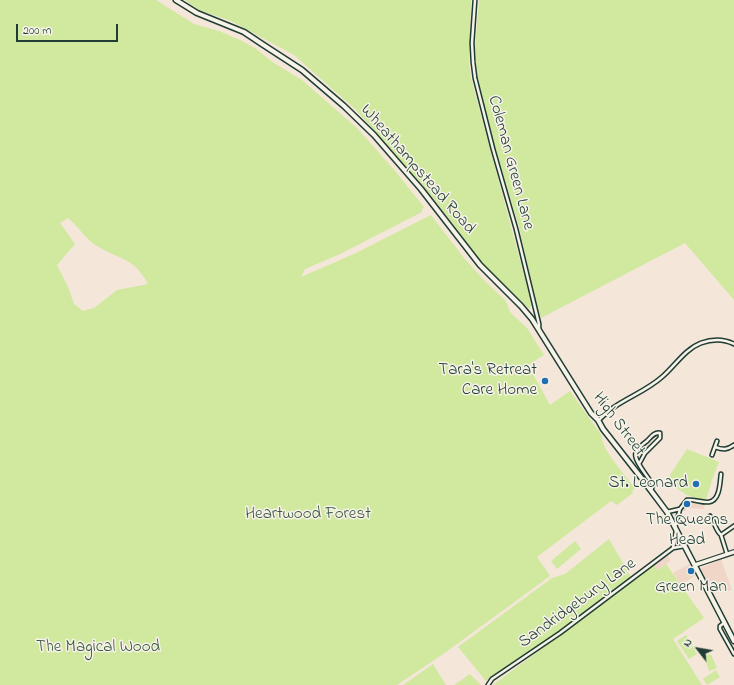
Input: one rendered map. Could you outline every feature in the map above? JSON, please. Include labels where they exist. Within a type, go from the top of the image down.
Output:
[{"type":"main road","name":"Wheathampstead Road","points":[[176,0],[197,12],[244,32],[302,70],[344,106],[374,135],[416,184],[480,265],[521,306],[532,319],[538,330]]},
{"type":"main road","name":"High Street","points":[[538,330],[591,413],[598,420],[614,444],[667,512],[695,566],[722,625],[734,641]]},
{"type":"street","name":"Coleman Green Lane","points":[[475,0],[472,43],[475,78],[493,149],[516,229],[539,324],[538,330]]},
{"type":"street","points":[[598,420],[610,410],[651,386],[684,354],[701,342],[716,340],[728,341],[734,344]]},
{"type":"street","points":[[639,464],[645,453],[660,438],[660,433],[653,435],[636,452],[635,457],[639,464],[653,485],[651,490]]},
{"type":"street","points":[[712,455],[717,441]]},
{"type":"street","points":[[715,447],[723,450],[734,445]]},
{"type":"street","points":[[673,548],[680,509],[687,500],[713,501],[718,493],[721,474]]},
{"type":"street","points":[[667,512],[680,509]]},
{"type":"street","points":[[710,516],[714,521],[717,532],[721,535],[727,554]]},
{"type":"street","points":[[721,535],[734,526]]},
{"type":"street","name":"Sandridgebury Lane","points":[[488,685],[492,680],[560,633],[673,548],[684,546]]},
{"type":"street","points":[[695,566],[734,552]]},
{"type":"street","points":[[722,625],[720,629],[734,654]]},
{"type":"shaded area","points":[[688,501],[705,503],[704,509],[687,508],[685,511],[681,510]]},
{"type":"shaded area","points":[[667,555],[671,560],[658,570],[654,565]]},
{"type":"shaded area","points":[[721,559],[732,590],[725,592],[719,583],[708,588],[699,569]]},
{"type":"shaded area","points":[[690,564],[696,575],[681,585],[673,573]]},
{"type":"green space","points":[[0,0],[156,0],[194,24],[219,31],[255,48],[274,63],[302,80],[357,128],[396,172],[424,207],[422,212],[340,254],[305,269],[301,277],[356,253],[431,215],[464,258],[506,301],[510,312],[527,328],[544,355],[528,365],[550,405],[570,391],[602,436],[605,448],[609,455],[635,489],[632,491],[633,493],[617,505],[611,501],[537,557],[550,576],[446,652],[397,685],[0,685]],"holes":[[[68,218],[93,243],[105,251],[126,260],[137,268],[148,284],[117,290],[94,308],[83,311],[74,304],[68,287],[57,265],[75,244],[60,223]]]},
{"type":"green space","points":[[185,0],[471,0],[469,62],[471,78],[532,305],[529,309],[487,269],[430,194],[355,109],[294,55],[231,21],[199,10]]},
{"type":"green space","points":[[479,0],[734,0],[734,300],[685,243],[541,318],[519,227],[490,131],[476,75],[475,47]]},
{"type":"green space","points":[[687,449],[719,462],[706,500],[684,494],[668,478]]},
{"type":"green space","points":[[609,539],[631,577],[555,634],[486,681],[458,647],[552,578],[565,574]]},
{"type":"green space","points":[[575,541],[581,549],[557,569],[551,561]]},
{"type":"green space","points":[[666,564],[704,618],[673,639],[702,685],[493,685],[654,565],[658,570]]},
{"type":"green space","points":[[686,635],[697,654],[689,659],[677,641]]},
{"type":"green space","points":[[711,654],[717,668],[709,671],[704,656]]},
{"type":"green space","points":[[433,664],[446,685],[403,685]]},
{"type":"green space","points":[[716,670],[720,677],[707,685],[703,679]]},
{"type":"green space","points":[[470,674],[481,685],[454,685]]},
{"type":"place","name":"Tara's Retreat Care Home","points":[[545,381]]},
{"type":"place","name":"St. Leonard","points":[[696,484]]},
{"type":"place","name":"The Queens Head","points":[[687,504]]},
{"type":"place","name":"Green Man","points":[[691,571]]},
{"type":"park label","name":"Heartwood Forest","points":[[308,515]]},
{"type":"park label","name":"The Magical Wood","points":[[98,648]]}]
